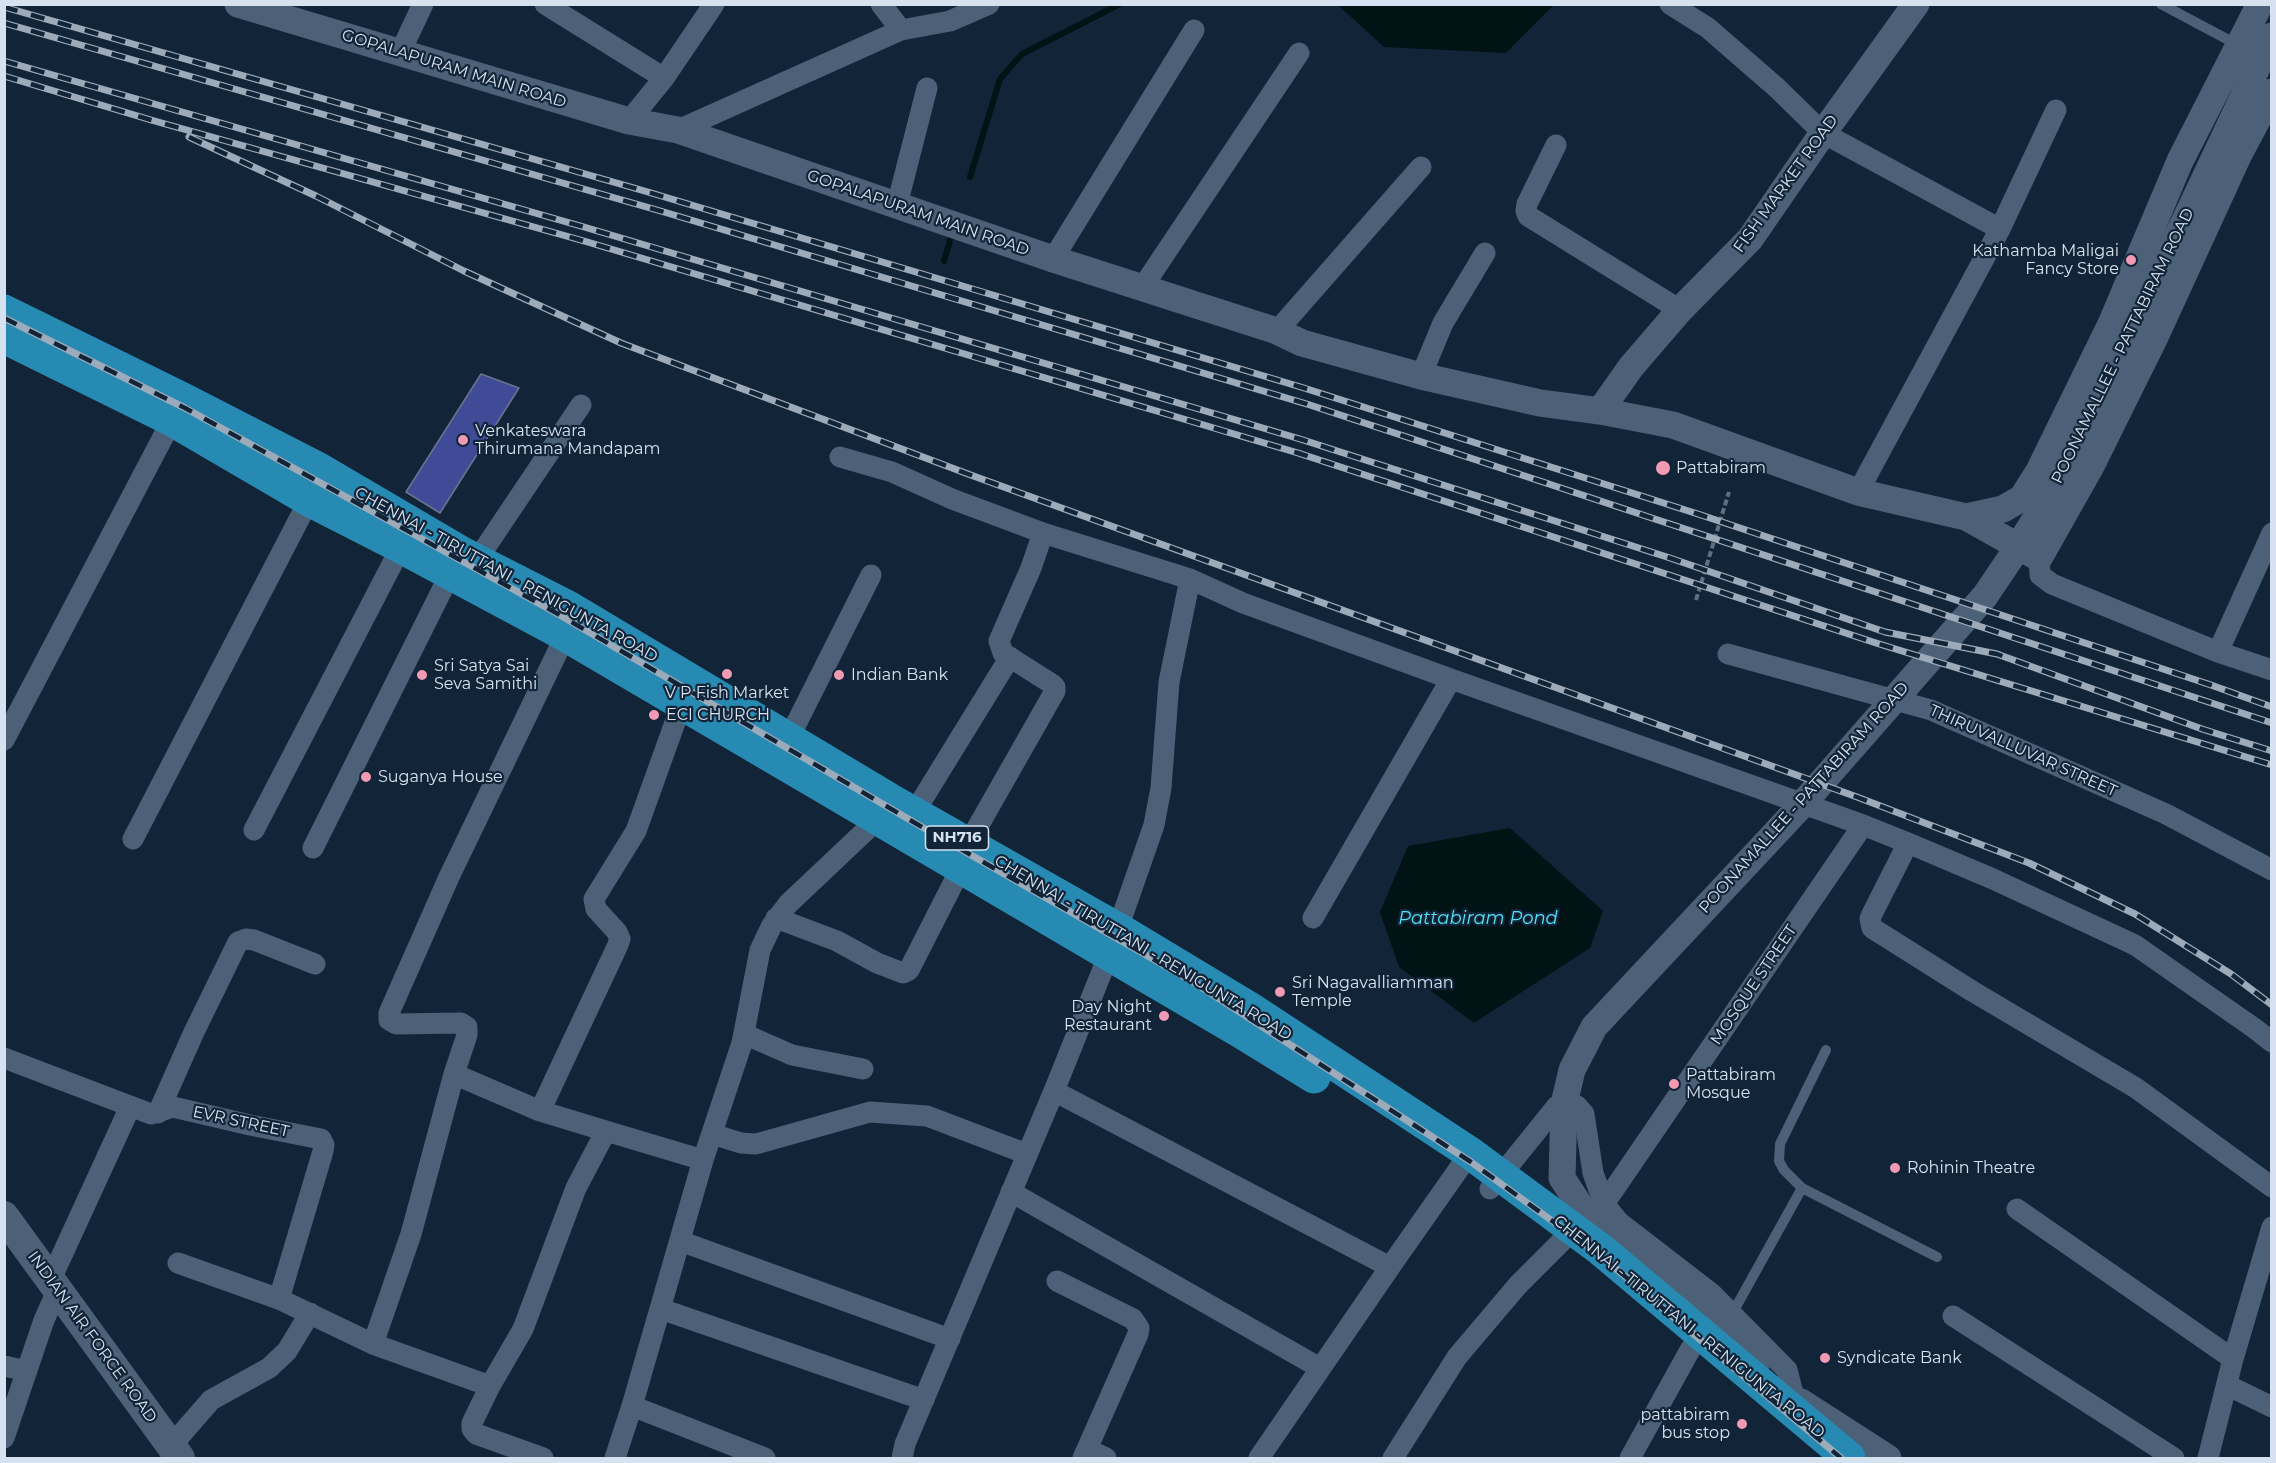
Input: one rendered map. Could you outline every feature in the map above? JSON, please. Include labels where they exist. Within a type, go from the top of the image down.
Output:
[{"type":"highway","name":"CHENNAI - TIRUTTANI - RENIGUNTA ROAD","points":[[4,311],[319,469],[412,526],[463,567]]},
{"type":"highway","name":"CHENNAI - TIRUTTANI - RENIGUNTA ROAD","points":[[4,337],[172,420],[309,500],[400,546],[463,567],[789,738],[914,813],[964,856]]},
{"type":"highway","name":"CHENNAI - TIRUTTANI - RENIGUNTA ROAD","points":[[571,623],[682,703],[877,820],[964,856],[1113,942],[1254,1011],[1568,1235],[1711,1332],[1849,1458]]},
{"type":"highway","name":"CHENNAI - TIRUTTANI - RENIGUNTA ROAD","points":[[1711,1332],[1815,1458]]},
{"type":"main road","name":"INDIAN AIR FORCE ROAD","points":[[4,1216],[175,1452]]},
{"type":"street","name":"GOPALAPURAM MAIN ROAD","points":[[238,4],[273,9],[400,53],[629,121],[678,130],[1053,259],[1277,332],[1302,343],[1421,376],[1540,403],[1600,411],[1673,425],[1858,492],[1966,517]]},
{"type":"street","points":[[400,53],[423,4]]},
{"type":"street","points":[[545,4],[664,78]]},
{"type":"street","points":[[629,121],[664,78],[714,4]]},
{"type":"street","points":[[881,4],[901,30]]},
{"type":"street","points":[[678,130],[901,30],[950,21],[989,4]]},
{"type":"street","points":[[1670,4],[1708,28],[1777,88],[1823,133],[2000,229]]},
{"type":"street","name":"FISH MARKET ROAD","points":[[1600,411],[1631,368],[1680,310],[1750,238],[1916,4]]},
{"type":"street","points":[[1966,517],[2003,509],[2022,498],[2039,471],[2111,324],[2180,161],[2260,4]]},
{"type":"street","points":[[1053,259],[1194,30]]},
{"type":"street","name":"POONAMALLEE - PATTABIRAM ROAD","points":[[1888,1458],[1794,1397],[1711,1332],[1590,1221],[1562,1178],[1564,1104],[1572,1070],[1594,1027],[1798,809],[1985,596],[2070,464],[2271,36]]},
{"type":"street","points":[[1142,288],[1299,54]]},
{"type":"street","points":[[897,206],[927,88]]},
{"type":"street","points":[[2269,102],[2238,156],[2154,339],[2096,456],[2039,558],[2040,575],[2052,584],[2218,652],[2271,669]]},
{"type":"street","points":[[1858,492],[2000,229],[2056,110]]},
{"type":"street","points":[[1556,145],[1527,204],[1528,216],[1680,310]]},
{"type":"street","points":[[1277,332],[1421,167]]},
{"type":"street","points":[[1421,376],[1443,323],[1485,253]]},
{"type":"street","points":[[313,848],[463,567],[581,405]]},
{"type":"street","points":[[4,740],[172,420]]},
{"type":"street","points":[[840,457],[892,472],[952,499],[1043,533],[1190,579],[1244,603],[1451,680],[1863,825],[1908,843],[1994,879],[2135,945],[2271,1042]]},
{"type":"street","points":[[133,839],[309,500]]},
{"type":"street","points":[[1966,517],[2039,558]]},
{"type":"street","points":[[776,918],[837,941],[877,963],[903,973],[909,970],[964,856],[1055,691],[1052,684],[999,648],[999,638],[1031,568],[1043,533]]},
{"type":"street","points":[[2218,652],[2271,533]]},
{"type":"street","points":[[254,830],[400,546]]},
{"type":"street","points":[[789,738],[871,574]]},
{"type":"street","points":[[902,1458],[905,1444],[1054,1091],[1113,942],[1155,825],[1161,788],[1169,682],[1190,579]]},
{"type":"street","points":[[373,1344],[411,1234],[454,1074],[467,1035],[467,1027],[461,1023],[396,1024],[389,1020],[389,1013],[449,877],[571,623]]},
{"type":"street","name":"THIRUVALLUVAR STREET","points":[[1728,654],[1931,710],[2166,814],[2271,870]]},
{"type":"street","points":[[914,813],[1010,657]]},
{"type":"street","points":[[1313,918],[1451,680]]},
{"type":"street","points":[[540,1111],[620,939],[617,932],[596,909],[594,899],[636,831],[682,703]]},
{"type":"street","points":[[615,1458],[661,1309],[703,1160],[744,1034],[760,950],[776,918],[788,904],[877,820]]},
{"type":"street","name":"MOSQUE STREET","points":[[1604,1204],[1863,825]]},
{"type":"street","points":[[1908,843],[1872,914],[1870,920],[1872,928],[1972,991],[2136,1088],[2271,1187]]},
{"type":"street","points":[[158,1113],[238,942],[246,939],[254,940],[315,964]]},
{"type":"street","points":[[744,1034],[792,1055],[862,1070]]},
{"type":"street","name":"EVR STREET","points":[[4,1058],[151,1114],[174,1107],[315,1138],[323,1142],[323,1150],[279,1299]]},
{"type":"street","points":[[454,1074],[540,1111],[703,1160]]},
{"type":"street","points":[[1054,1091],[1390,1267]]},
{"type":"street","points":[[1495,1182],[1556,1107],[1560,1104],[1577,1106],[1584,1114],[1593,1173],[1604,1204],[1619,1222],[1711,1293],[1711,1332],[1630,1458]]},
{"type":"street","points":[[4,1438],[54,1284],[130,1107]]},
{"type":"street","points":[[712,1134],[741,1143],[756,1144],[870,1112],[927,1116],[1027,1154]]},
{"type":"street","points":[[543,1458],[476,1434],[472,1429],[472,1422],[523,1329],[576,1188],[606,1131]]},
{"type":"street","points":[[1259,1458],[1465,1160]]},
{"type":"street","points":[[1011,1192],[1320,1368]]},
{"type":"street","points":[[2017,1209],[2233,1359]]},
{"type":"street","points":[[2211,1458],[2233,1359],[2271,1227]]},
{"type":"street","points":[[1393,1458],[1457,1357],[1518,1285],[1568,1235]]},
{"type":"street","points":[[680,1241],[950,1339]]},
{"type":"street","points":[[178,1263],[279,1299],[373,1344],[490,1386]]},
{"type":"street","points":[[1057,1281],[1133,1319],[1139,1328],[1092,1455]]},
{"type":"street","points":[[661,1309],[924,1400]]},
{"type":"street","points":[[175,1452],[212,1400],[269,1368],[287,1351],[310,1313]]},
{"type":"street","points":[[1953,1316],[2174,1458]]},
{"type":"street","points":[[4,1366],[27,1371]]},
{"type":"street","points":[[2227,1385],[2271,1407]]},
{"type":"street","points":[[632,1406],[765,1458]]},
{"type":"lane","points":[[2161,4],[2239,45]]},
{"type":"lane","points":[[1826,1050],[1780,1144],[1779,1161],[1788,1176],[1802,1188],[1937,1257]]},
{"type":"lane","points":[[1711,1332],[1802,1188]]},
{"type":"path","points":[[1696,600],[1729,492]]},
{"type":"water","points":[[1338,5],[1554,5],[1506,53],[1384,47]]},
{"type":"water","name":"Pattabiram Pond","points":[[1510,828],[1603,911],[1590,948],[1474,1023],[1399,967],[1380,912],[1408,846]]},
{"type":"building","name":"Venkateswara Thirumana Mandapam","points":[[481,374],[519,388],[440,513],[406,492]]},
{"type":"waterway","points":[[970,177],[1000,79],[1022,54],[1120,4]]},
{"type":"waterway","points":[[944,261],[951,237]]},
{"type":"railway","points":[[4,7],[648,192],[1304,388],[1701,515],[2272,707]]},
{"type":"railway","points":[[4,23],[664,212],[1310,405],[2272,723]]},
{"type":"railway","points":[[4,61],[584,227],[1300,439],[1670,558],[1885,632],[1997,654],[2202,729],[2272,751]]},
{"type":"railway","points":[[4,76],[151,120],[584,241],[1298,453],[1876,643],[2272,765]]},
{"type":"railway","points":[[189,137],[316,196],[464,271],[621,343],[968,474],[1857,797],[2029,863],[2135,914],[2231,974],[2272,1005]]},
{"type":"railway","points":[[4,318],[185,408],[558,614],[922,827],[1195,983],[1471,1162],[1602,1257],[1841,1458]]},
{"type":"place","name":"Kathamba Maligai Fancy Store","points":[[2131,260]]},
{"type":"place","name":"Venkateswara Thirumana Mandapam","points":[[463,440]]},
{"type":"place","name":"Pattabiram","points":[[1663,468]]},
{"type":"place","name":"V P Fish Market","points":[[727,674]]},
{"type":"place","name":"Sri Satya Sai Seva Samithi","points":[[422,675]]},
{"type":"place","name":"Indian Bank","points":[[839,675]]},
{"type":"place","name":"ECI CHURCH","points":[[654,715]]},
{"type":"place","name":"Suganya House","points":[[366,777]]},
{"type":"place","name":"Sri Nagavalliamman Temple","points":[[1280,992]]},
{"type":"place","name":"Day Night Restaurant","points":[[1164,1016]]},
{"type":"place","name":"Pattabiram Mosque","points":[[1674,1084]]},
{"type":"place","name":"Rohinin Theatre","points":[[1895,1168]]},
{"type":"place","name":"Syndicate Bank","points":[[1825,1358]]},
{"type":"place","name":"pattabiram bus stop","points":[[1742,1424]]}]
